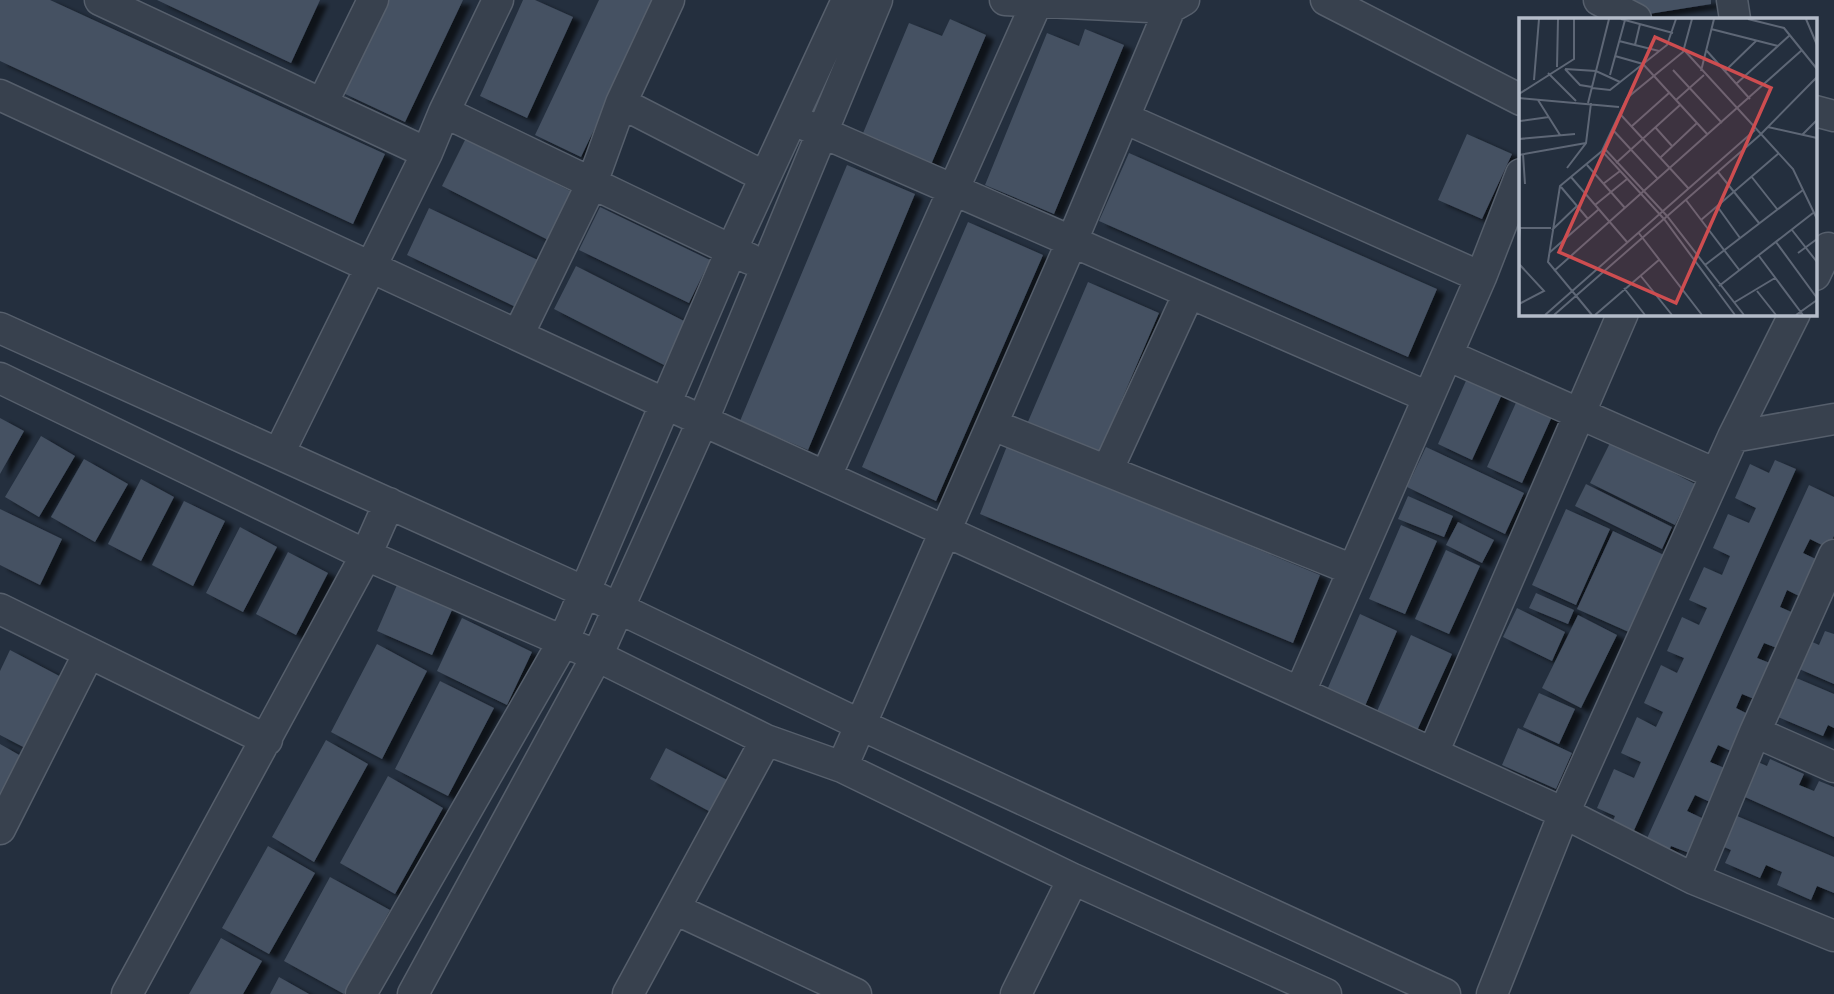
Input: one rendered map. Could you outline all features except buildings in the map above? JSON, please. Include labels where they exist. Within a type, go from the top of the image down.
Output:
[{"type":"street","points":[[100,0],[428,153]]},
{"type":"street","points":[[323,104],[373,0]]},
{"type":"street","points":[[279,453],[428,153],[444,112],[498,0]]},
{"type":"street","points":[[518,335],[592,183],[621,103],[669,0]]},
{"type":"street","points":[[361,994],[563,642],[731,251],[847,0]]},
{"type":"street","points":[[413,994],[597,656],[703,420],[877,0]]},
{"type":"street","points":[[842,767],[947,531],[1124,118],[1178,4],[1005,0]]},
{"type":"street","points":[[1326,0],[1519,99]]},
{"type":"street","points":[[1732,0],[1735,18]]},
{"type":"street","points":[[826,476],[1037,2]]},
{"type":"street","points":[[1600,5],[1633,18]]},
{"type":"street","points":[[0,95],[666,404],[1564,813],[1694,879],[1834,936]]},
{"type":"street","points":[[621,103],[765,177]]},
{"type":"street","points":[[1816,111],[1834,116]]},
{"type":"street","points":[[444,112],[731,251],[766,265]]},
{"type":"street","points":[[1124,118],[1480,277]]},
{"type":"street","points":[[792,119],[1428,397]]},
{"type":"street","points":[[1300,692],[1447,355],[1519,179]]},
{"type":"street","points":[[1816,273],[1826,248]]},
{"type":"street","points":[[1107,471],[1189,293]]},
{"type":"street","points":[[1433,753],[1622,315]]},
{"type":"street","points":[[1492,994],[1564,813],[1733,437],[1794,315]]},
{"type":"street","points":[[0,328],[585,592],[861,725],[1445,994]]},
{"type":"street","points":[[1447,355],[1716,474]]},
{"type":"street","points":[[0,378],[366,555],[597,656],[766,740],[842,767],[1073,879],[1326,994]]},
{"type":"street","points":[[1733,437],[1834,419]]},
{"type":"street","points":[[993,425],[1353,570]]},
{"type":"street","points":[[127,994],[366,555],[389,503]]},
{"type":"street","points":[[1694,879],[1755,732],[1822,613],[1834,555]]},
{"type":"street","points":[[0,609],[267,740]]},
{"type":"street","points":[[0,829],[89,653]]},
{"type":"street","points":[[1755,732],[1834,767]]},
{"type":"street","points":[[628,994],[766,740]]},
{"type":"street","points":[[1016,994],[1073,879]]},
{"type":"street","points":[[675,909],[822,987],[856,994]]},
{"type":"street","points":[[409,911],[446,933]]}]
